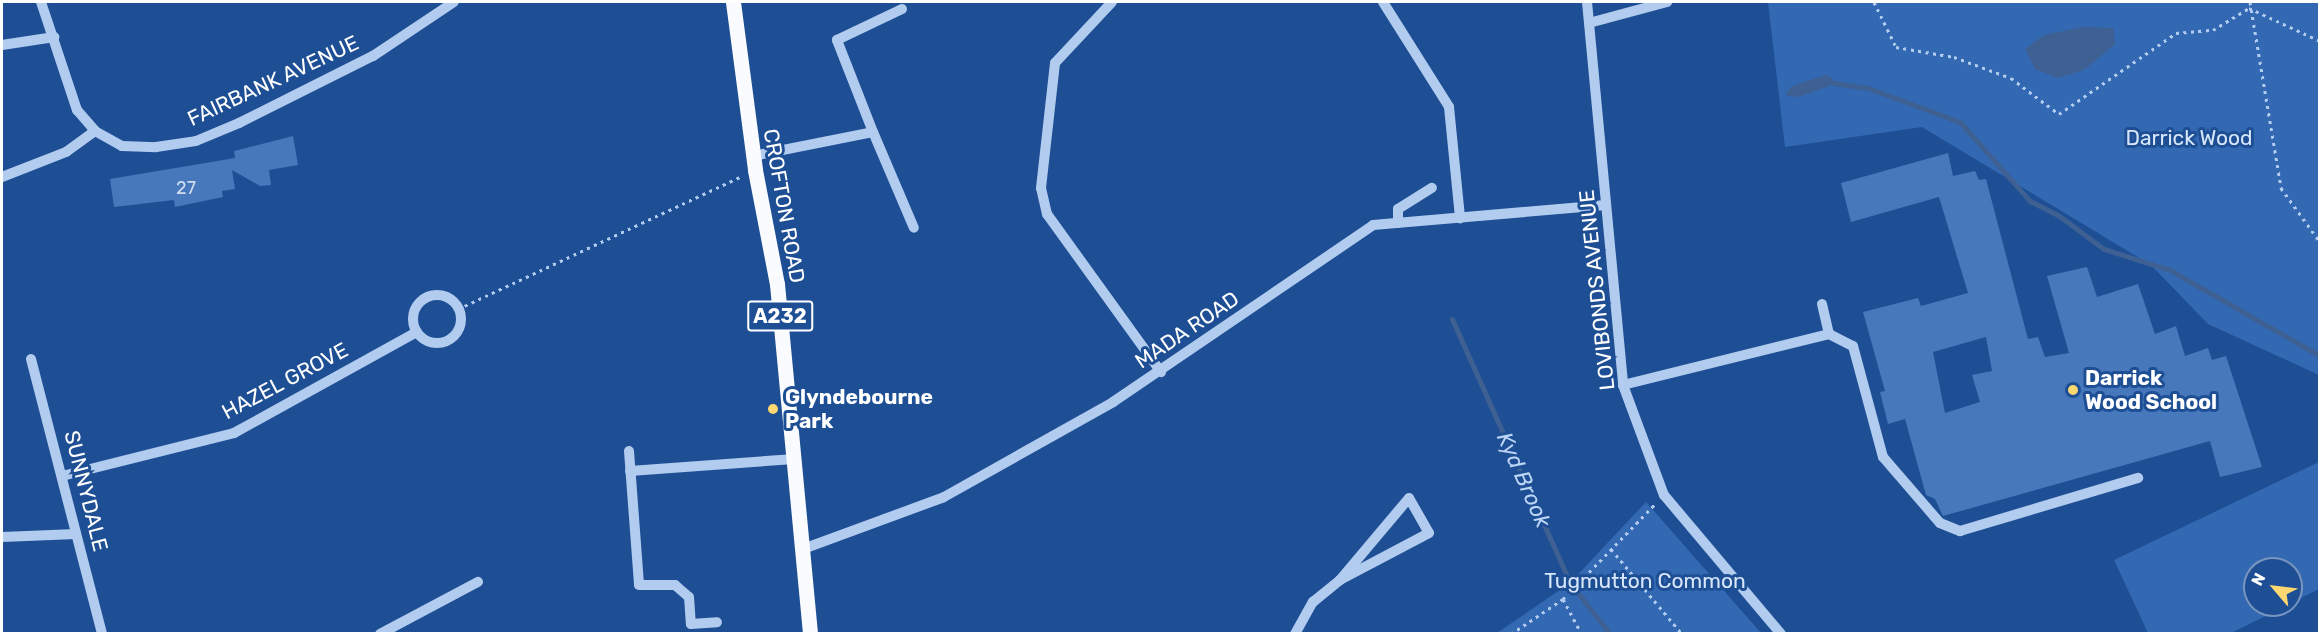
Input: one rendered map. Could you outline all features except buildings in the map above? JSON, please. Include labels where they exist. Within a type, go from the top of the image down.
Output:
[{"type":"main road","name":"CROFTON ROAD","points":[[733,2],[754,163],[777,284],[810,633]]},
{"type":"street","name":"FAIRBANK AVENUE","points":[[41,2],[77,110],[95,131],[122,146],[196,141],[373,56],[454,2]]},
{"type":"street","points":[[1112,2],[1055,63],[1041,189],[1047,214],[1161,372]]},
{"type":"street","points":[[1383,2],[1449,107],[1460,218]]},
{"type":"street","name":"LOVIBONDS AVENUE","points":[[1587,2],[1623,385],[1664,495],[1781,633]]},
{"type":"street","points":[[1589,23],[1667,2]]},
{"type":"street","points":[[903,9],[837,40],[884,162],[914,228]]},
{"type":"street","points":[[2,45],[54,37]]},
{"type":"street","points":[[2,177],[66,152],[95,131]]},
{"type":"street","points":[[754,163],[873,132]]},
{"type":"street","points":[[1398,223],[1398,209],[1432,188]]},
{"type":"street","name":"MADA ROAD","points":[[803,549],[944,497],[1161,372],[1373,225],[1606,205]]},
{"type":"street","points":[[441,295],[458,309],[460,325],[444,341],[429,341],[417,332],[415,309],[425,298],[441,295]]},
{"type":"street","points":[[1822,304],[1830,334]]},
{"type":"street","name":"HAZEL GROVE","points":[[62,476],[234,433],[417,332]]},
{"type":"street","points":[[1623,385],[1830,334],[1853,346],[1883,458],[1940,524],[1960,531],[2138,478]]},
{"type":"street","name":"SUNNYDALE","points":[[32,359],[102,633]]},
{"type":"street","points":[[628,451],[639,585],[675,585],[689,597],[691,624],[717,622]]},
{"type":"street","points":[[630,471],[795,459]]},
{"type":"street","points":[[1295,633],[1313,602],[1340,580],[1409,498],[1429,532],[1340,580]]},
{"type":"street","points":[[2,537],[76,534]]},
{"type":"street","points":[[380,633],[478,582]]},
{"type":"path","points":[[1874,2],[1896,47],[1954,57],[2011,78],[2059,114],[2176,33],[2213,30],[2249,8]]},
{"type":"path","points":[[2250,2],[2249,8],[2281,188],[2319,242]]},
{"type":"path","points":[[2249,8],[2319,41]]},
{"type":"path","points":[[458,309],[754,163]]},
{"type":"path","points":[[1511,633],[1563,599],[1664,495]]},
{"type":"path","points":[[1611,549],[1682,633]]},
{"type":"path","points":[[1563,599],[1582,633]]},
{"type":"green space","name":"Darrick Wood","points":[[1768,2],[2319,2],[2319,375],[2208,324],[2151,265],[1922,127],[1785,147]]},
{"type":"green space","points":[[2319,462],[2319,589],[2303,597],[2303,557],[2243,557],[2243,617],[2264,617],[2231,633],[2148,633],[2114,560]]},
{"type":"green space","name":"Tugmutton Common","points":[[1646,502],[1761,633],[1497,633],[1570,583]]},
{"type":"shaded area","points":[[2083,27],[2113,28],[2115,44],[2084,70],[2057,78],[2035,69],[2025,49],[2044,35]]},
{"type":"shaded area","points":[[1826,75],[1833,78],[1827,87],[1798,97],[1785,95],[1792,86]]},
{"type":"waterway","points":[[1827,82],[1868,88],[1960,122],[2030,201],[2058,215],[2104,249],[2170,270],[2320,356]]},
{"type":"waterway","name":"Kyd Brook","points":[[1452,319],[1570,583],[1610,634]]},
{"type":"place","name":"Darrick Wood School","points":[[2073,390]]},
{"type":"place","name":"Glyndebourne Park","points":[[773,409]]}]
